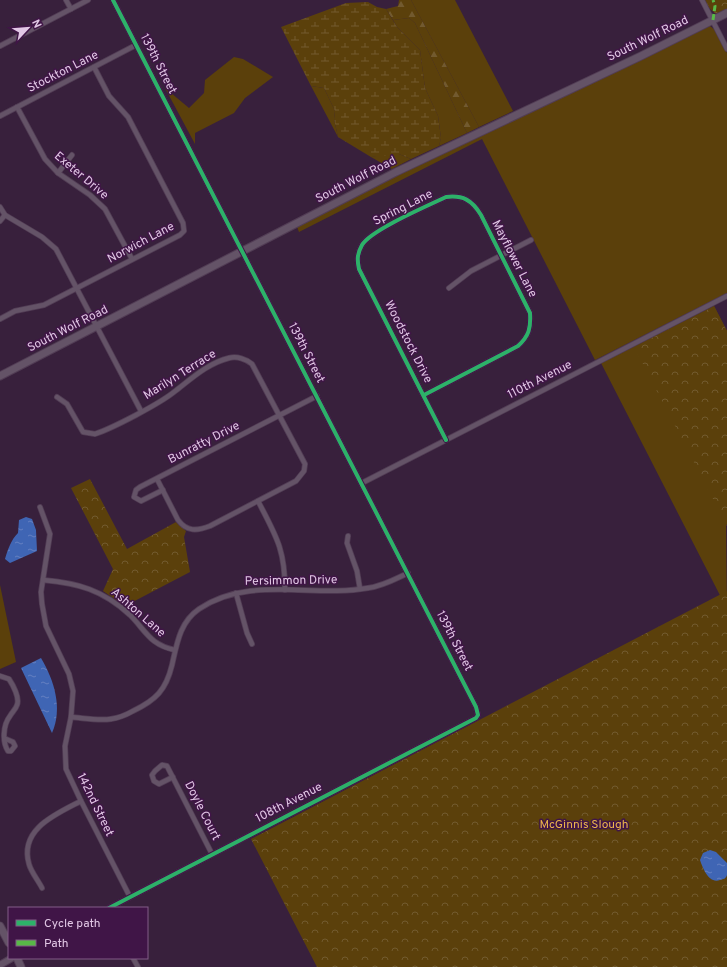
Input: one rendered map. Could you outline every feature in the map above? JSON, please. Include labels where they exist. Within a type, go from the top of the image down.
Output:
[{"type":"main road","name":"South Wolf Road","points":[[0,376],[242,250],[456,142],[641,56],[727,13]]},
{"type":"main road","points":[[0,926],[8,941]]},
{"type":"street","points":[[66,0],[71,9]]},
{"type":"street","points":[[0,46],[88,0]]},
{"type":"street","name":"139th Street","points":[[113,0],[408,573],[476,707],[478,715]]},
{"type":"street","points":[[702,0],[727,49]]},
{"type":"street","name":"Stockton Lane","points":[[0,116],[136,45]]},
{"type":"street","name":"Norwich Lane","points":[[0,319],[15,311],[44,305],[180,235],[184,231],[184,223],[128,117],[109,96],[94,67]]},
{"type":"street","name":"Exeter Drive","points":[[17,107],[40,153],[58,173],[90,195],[105,209],[132,260]]},
{"type":"street","points":[[58,173],[72,155]]},
{"type":"street","name":"Spring Lane","points":[[358,252],[367,238],[375,233],[446,197],[456,196],[464,198]]},
{"type":"street","name":"Mayflower Lane","points":[[424,395],[518,346],[527,338],[531,325],[530,313],[476,208],[464,198]]},
{"type":"street","points":[[0,207],[5,215],[42,237],[56,249],[142,411]]},
{"type":"street","points":[[0,221],[5,215]]},
{"type":"street","points":[[449,288],[471,271],[531,240]]},
{"type":"street","name":"Woodstock Drive","points":[[358,252],[357,260],[359,269],[446,440]]},
{"type":"street","name":"110th Avenue","points":[[362,484],[727,296]]},
{"type":"street","name":"Marilyn Terrace","points":[[57,398],[67,404],[80,428],[88,434],[102,432],[174,393],[198,373],[224,359],[232,357],[246,360],[255,368],[305,464],[304,471],[296,481],[202,529],[189,529],[183,526],[178,520],[157,479]]},
{"type":"street","name":"Bunratty Drive","points":[[163,490],[141,501],[134,497],[136,490],[317,396]]},
{"type":"street","points":[[258,501],[278,540],[283,554],[285,590]]},
{"type":"street","name":"142nd Street","points":[[40,507],[50,534],[43,580],[42,604],[46,626],[71,683],[73,699],[65,746],[65,757],[71,781],[130,896]]},
{"type":"street","points":[[348,536],[347,543],[357,571],[360,589]]},
{"type":"street","name":"Persimmon Drive","points":[[71,717],[112,719],[146,705],[157,697],[169,676],[179,634],[190,616],[210,602],[236,593],[252,591],[360,589],[383,584],[408,573]]},
{"type":"street","name":"Ashton Lane","points":[[43,580],[70,582],[96,591],[108,598],[130,616],[150,639],[158,645],[175,650]]},
{"type":"street","points":[[236,593],[246,633],[252,644]]},
{"type":"street","points":[[0,676],[9,679],[18,700],[17,705],[6,724],[6,739]]},
{"type":"street","name":"108th Avenue","points":[[111,907],[476,718],[478,715]]},
{"type":"street","name":"Doyle Court","points":[[173,778],[159,784],[154,781],[152,775],[159,767],[165,765],[173,778],[212,854]]},
{"type":"street","points":[[42,888],[29,864],[27,852],[34,832],[42,823],[54,815],[81,801]]},
{"type":"street","points":[[0,964],[10,959]]},
{"type":"green space","points":[[399,0],[411,0],[479,127],[467,133],[415,23],[409,18],[393,20],[386,9],[398,6]]},
{"type":"green space","points":[[411,0],[455,0],[513,111],[479,127]]},
{"type":"green space","points":[[705,0],[727,0],[727,9],[716,14],[709,8]]},
{"type":"green space","points":[[368,2],[377,7],[386,9],[397,27],[420,50],[425,88],[438,116],[441,138],[439,146],[411,159],[399,154],[371,157],[338,137],[334,119],[335,111],[324,88],[311,86],[281,27],[346,3]]},
{"type":"green space","points":[[409,18],[415,23],[467,133],[439,146],[441,138],[438,116],[425,88],[420,50],[397,27],[393,20]]},
{"type":"green space","points":[[710,26],[716,31],[727,53],[727,293],[595,360],[482,139],[299,232],[297,227],[381,183]]},
{"type":"green space","points":[[234,57],[243,59],[273,77],[245,98],[234,113],[195,133],[195,144],[165,88],[189,108],[204,93],[205,80]]},
{"type":"green space","points":[[311,86],[324,88],[335,111],[334,119],[338,137]]},
{"type":"green space","points":[[386,154],[399,154],[411,159],[392,169],[371,157]]},
{"type":"green space","points":[[714,306],[727,331],[727,609],[601,363]]},
{"type":"green space","points":[[714,306],[727,331],[727,526],[634,347]]},
{"type":"green space","points":[[90,479],[127,549],[176,522],[186,531],[184,537],[190,572],[125,606],[103,591],[113,569],[71,488]]},
{"type":"green space","points":[[0,585],[16,662],[0,669]]},
{"type":"green space","name":"McGinnis Slough","points":[[727,591],[727,967],[317,967],[251,839]]},
{"type":"water","points":[[26,517],[32,519],[36,530],[37,551],[10,563],[5,559],[7,552],[18,533],[19,520]]},
{"type":"water","points":[[41,658],[50,675],[56,694],[57,714],[52,733],[21,668]]},
{"type":"water","points":[[710,850],[716,852],[727,863],[727,875],[724,879],[716,881],[713,880],[705,871],[700,860],[703,853]]},
{"type":"marked path","points":[[713,0],[715,6],[713,20]]},
{"type":"cycle path","points":[[111,907],[476,718],[478,715],[476,707],[113,0]]},
{"type":"cycle path","points":[[424,395],[518,346],[525,339],[530,327],[530,313],[481,215],[470,202],[457,197],[446,197],[413,212],[376,232],[362,245],[358,257],[359,269],[446,440]]}]
